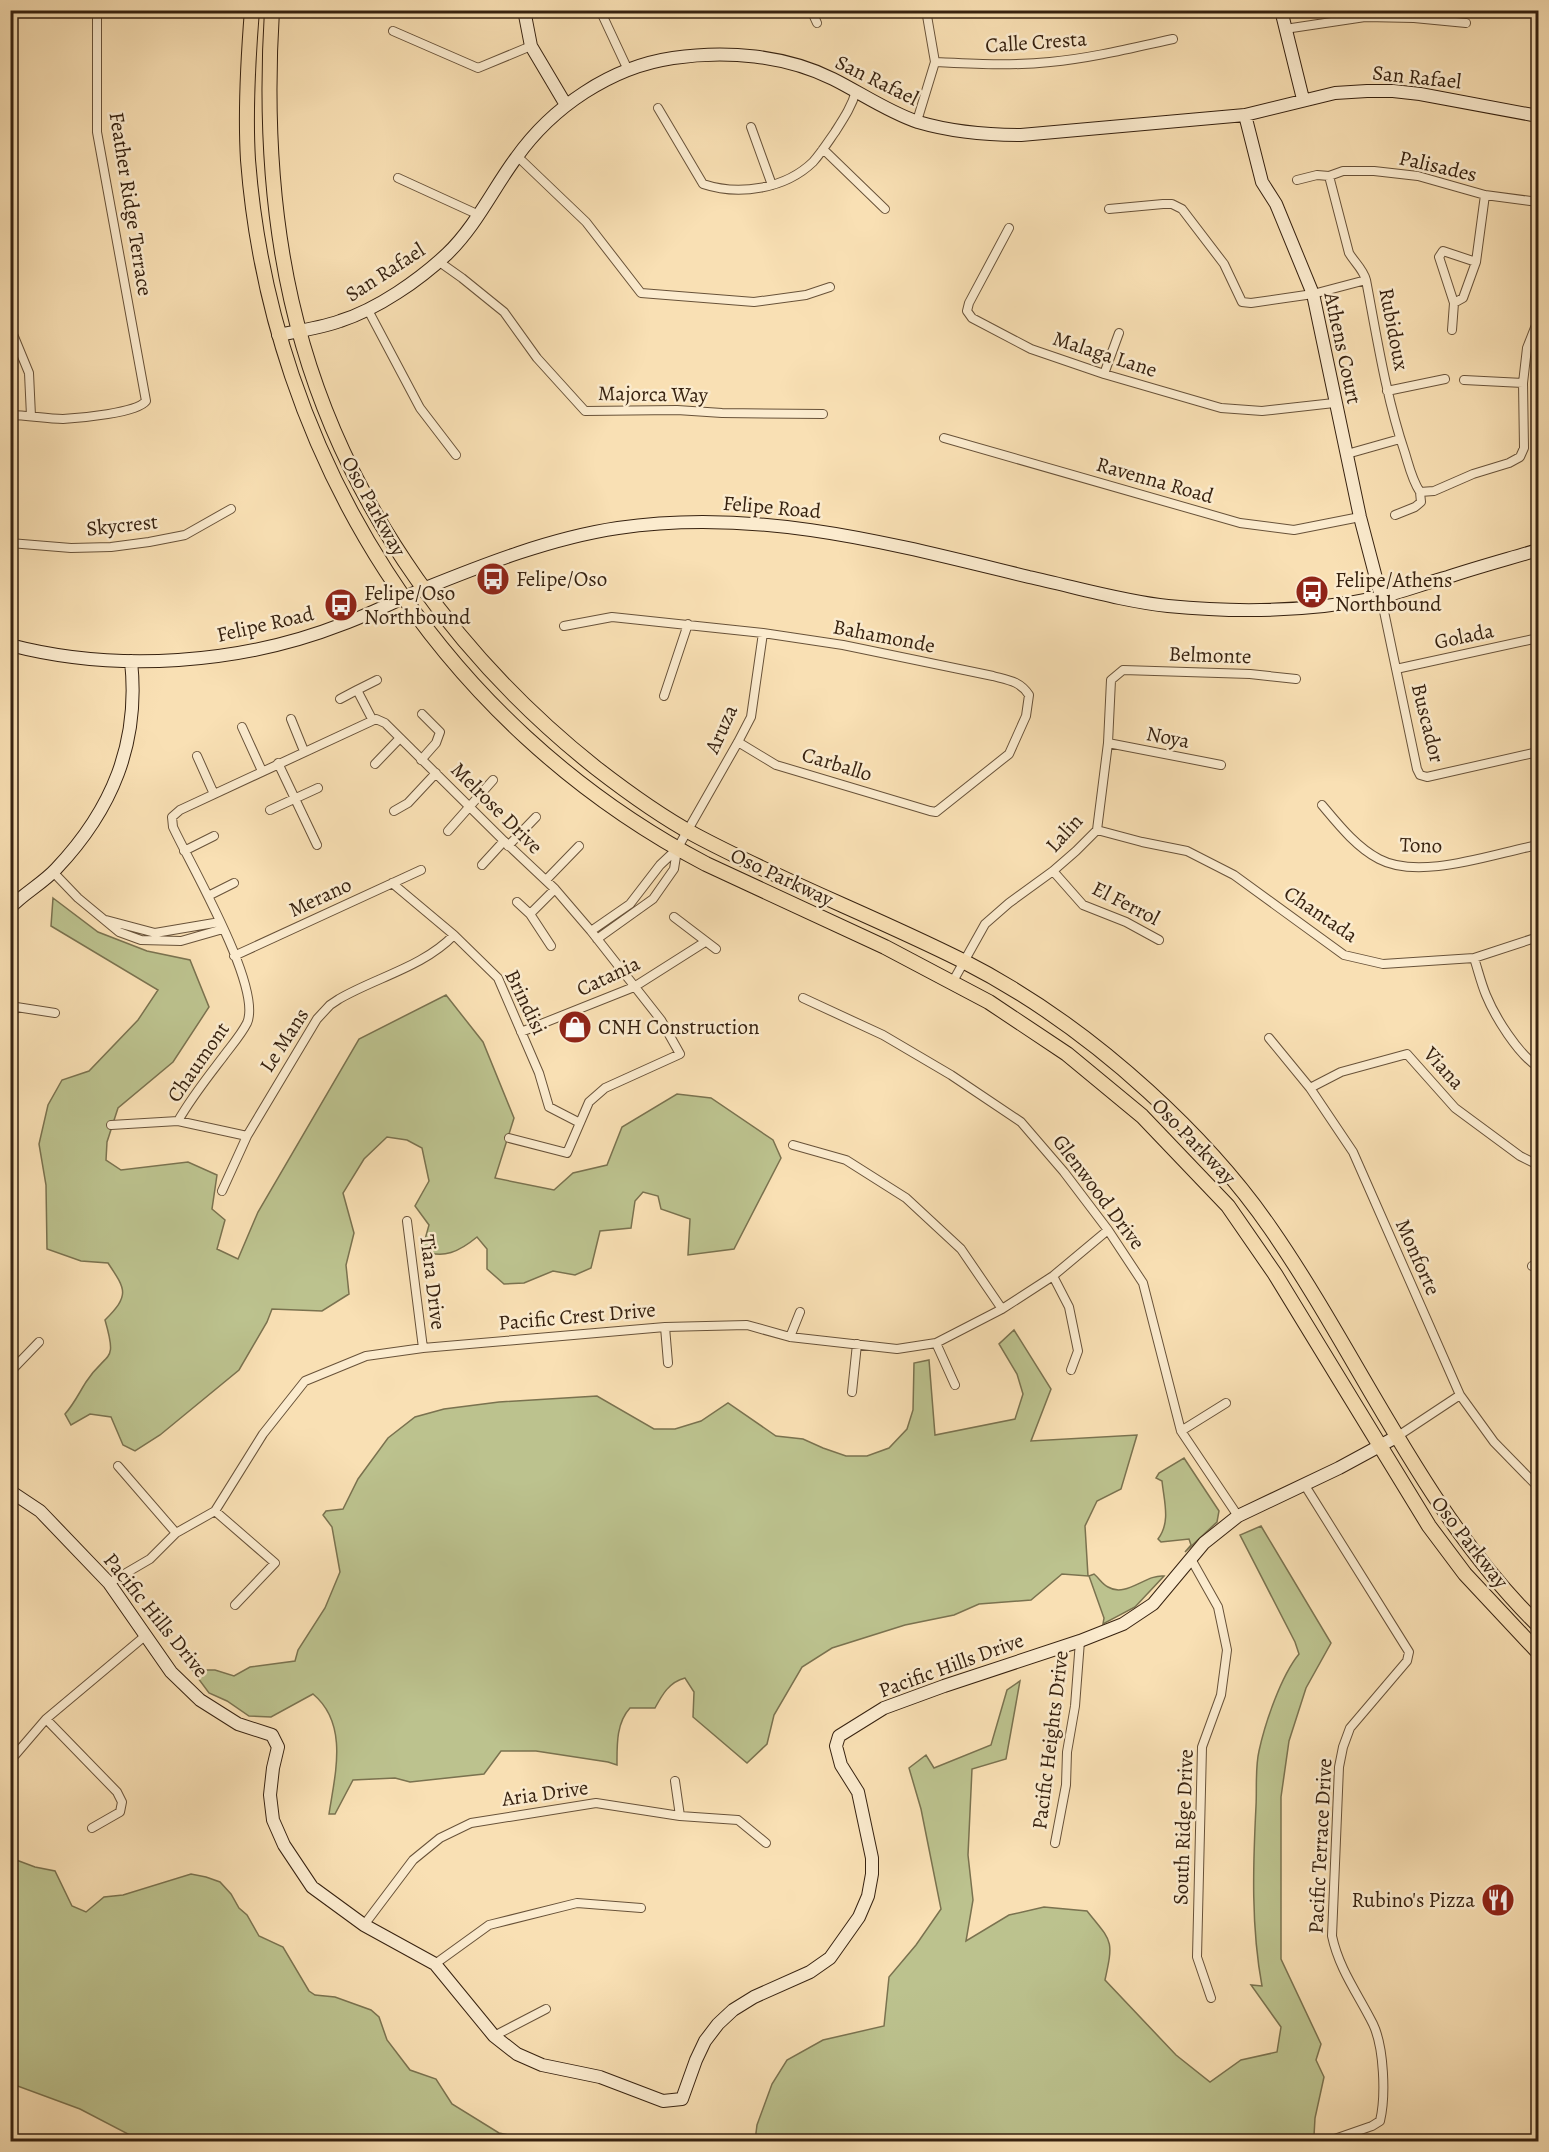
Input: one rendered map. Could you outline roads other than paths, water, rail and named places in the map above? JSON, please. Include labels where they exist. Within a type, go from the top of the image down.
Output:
[{"type":"main road","name":"Oso Parkway","points":[[252,10],[247,84],[248,159],[258,238],[278,335],[312,431],[332,477],[374,553],[403,598],[464,674],[518,729],[583,785],[677,849],[735,879],[885,947],[952,982],[1025,1025],[1066,1054],[1142,1116],[1228,1206],[1275,1274],[1411,1499],[1446,1549],[1488,1601],[1539,1652]]},
{"type":"main road","name":"Oso Parkway","points":[[272,10],[268,105],[275,211],[299,331],[313,377],[348,462],[395,548],[451,625],[529,711],[608,778],[687,831],[768,872],[963,962],[1038,1006],[1120,1067],[1164,1107],[1228,1173],[1275,1234],[1433,1493],[1480,1558],[1523,1609],[1539,1624]]},
{"type":"street","name":"Feather Ridge Terrace","points":[[31,416],[62,419],[113,413],[142,405],[146,401],[97,132],[97,10]]},
{"type":"street","points":[[524,10],[531,46],[566,105]]},
{"type":"street","points":[[600,10],[628,70]]},
{"type":"street","points":[[811,10],[817,22]]},
{"type":"street","points":[[917,121],[935,62],[926,10]]},
{"type":"street","points":[[1281,10],[1302,99]]},
{"type":"street","points":[[1285,28],[1365,17],[1414,18],[1466,23]]},
{"type":"street","points":[[393,31],[478,68],[531,46]]},
{"type":"street","name":"Calle Cresta","points":[[935,62],[1004,65],[1050,62],[1101,55],[1173,39]]},
{"type":"street","name":"San Rafael","points":[[278,335],[342,321],[368,310],[423,275],[461,238],[479,215],[517,156],[566,105],[628,70],[651,62],[674,58],[712,55],[750,56],[802,66],[830,77],[891,111],[917,121],[948,130],[988,135],[1021,135],[1245,115],[1302,99],[1335,93],[1393,91],[1465,101],[1539,116]]},
{"type":"street","points":[[658,108],[703,184],[716,188],[742,190],[772,185],[798,173],[812,162],[847,112],[856,91]]},
{"type":"street","name":"Athens Court","points":[[1245,115],[1262,182],[1276,204],[1313,294],[1334,403],[1381,597]]},
{"type":"street","points":[[751,127],[772,185]]},
{"type":"street","points":[[823,149],[885,210]]},
{"type":"street","points":[[517,156],[585,222],[641,293],[754,302],[806,295],[830,287]]},
{"type":"street","name":"Palisades","points":[[1297,180],[1320,174],[1329,176],[1343,171],[1374,171],[1418,176],[1485,195],[1539,202]]},
{"type":"street","name":"Rubidoux","points":[[1329,176],[1349,254],[1363,269],[1387,391],[1400,439],[1415,484],[1420,492]]},
{"type":"street","points":[[398,178],[479,215]]},
{"type":"street","points":[[1454,303],[1462,298],[1476,262],[1485,195]]},
{"type":"street","points":[[1109,209],[1163,204],[1172,204],[1182,209],[1224,264],[1242,302],[1251,303],[1313,294],[1366,280]]},
{"type":"street","name":"Malaga Lane","points":[[1009,228],[969,303],[967,311],[972,318],[1031,349],[1104,374],[1221,408],[1262,411],[1334,403]]},
{"type":"street","points":[[1452,330],[1454,303],[1439,263],[1439,257],[1443,251],[1476,262]]},
{"type":"street","name":"Majorca Way","points":[[438,261],[504,312],[537,358],[585,411],[677,410],[823,414]]},
{"type":"street","points":[[368,310],[420,408],[456,455]]},
{"type":"street","points":[[1395,515],[1421,502],[1420,492],[1434,491],[1520,457],[1524,448],[1523,383],[1527,348],[1539,320]]},
{"type":"street","points":[[10,327],[29,373],[31,416],[10,415]]},
{"type":"street","points":[[1104,374],[1119,333]]},
{"type":"street","points":[[1387,391],[1445,379]]},
{"type":"street","points":[[1464,380],[1523,383]]},
{"type":"street","name":"Ravenna Road","points":[[944,438],[1240,523],[1294,530],[1360,517]]},
{"type":"street","points":[[1347,454],[1400,439]]},
{"type":"street","name":"Skycrest","points":[[10,543],[71,548],[111,547],[149,542],[185,535],[231,509]]},
{"type":"street","name":"Felipe Road","points":[[10,645],[65,658],[131,661],[207,657],[257,650],[345,624],[424,589],[521,552],[616,528],[692,521],[754,523],[828,531],[1095,592],[1164,605],[1236,610],[1298,609],[1381,597],[1539,550]]},
{"type":"street","name":"Buscador","points":[[1381,597],[1420,775],[1426,777],[1539,752]]},
{"type":"street","name":"Bahamonde","points":[[564,626],[612,617],[763,633],[843,645],[1000,678],[1017,682],[1023,686],[1029,695],[1026,716],[1009,754],[942,808],[936,812],[930,811]]},
{"type":"street","points":[[664,696],[688,624]]},
{"type":"street","name":"Aruza","points":[[677,849],[751,717],[763,633]]},
{"type":"street","name":"Golada","points":[[1396,669],[1539,638]]},
{"type":"street","points":[[10,908],[53,872],[79,844],[112,791],[128,741],[132,708],[131,661]]},
{"type":"street","name":"Belmonte","points":[[1123,670],[1250,674],[1296,680]]},
{"type":"street","name":"Lalin","points":[[952,982],[985,924],[1009,903],[1053,871],[1097,830],[1108,743],[1111,680],[1123,670]]},
{"type":"street","points":[[340,699],[377,680]]},
{"type":"street","points":[[53,872],[78,898],[105,919],[155,937],[221,926],[184,850],[172,817],[180,810],[372,719],[357,690]]},
{"type":"street","points":[[421,760],[436,743],[440,732],[422,714]]},
{"type":"street","points":[[291,719],[304,751]]},
{"type":"street","name":"Melrose Drive","points":[[372,719],[385,723],[555,889],[661,1020],[680,1055],[605,1088],[589,1102],[580,1123]]},
{"type":"street","points":[[242,727],[262,771]]},
{"type":"street","points":[[375,764],[400,738]]},
{"type":"street","name":"Carballo","points":[[738,742],[776,765],[930,811]]},
{"type":"street","name":"Noya","points":[[1108,743],[1221,765]]},
{"type":"street","points":[[197,756],[214,794]]},
{"type":"street","points":[[278,763],[317,845]]},
{"type":"street","points":[[394,811],[408,804],[436,773]]},
{"type":"street","points":[[448,831],[493,780]]},
{"type":"street","points":[[270,810],[318,788]]},
{"type":"street","name":"Tono","points":[[1322,805],[1343,830],[1371,854],[1381,860],[1408,867],[1452,865],[1539,845]]},
{"type":"street","points":[[482,865],[536,818]]},
{"type":"street","name":"Chantada","points":[[1097,830],[1187,851],[1197,856],[1234,875],[1344,955],[1383,964],[1474,958],[1539,937]]},
{"type":"street","points":[[184,850],[214,836]]},
{"type":"street","points":[[546,880],[579,846]]},
{"type":"street","points":[[591,931],[625,908],[660,865],[677,849]]},
{"type":"street","points":[[597,939],[653,899],[674,869],[677,849]]},
{"type":"street","name":"Merano","points":[[234,956],[421,870]]},
{"type":"street","name":"El Ferrol","points":[[1053,871],[1083,905],[1126,922],[1159,940]]},
{"type":"street","points":[[208,896],[234,882]]},
{"type":"street","name":"Brindisi","points":[[392,883],[454,935],[498,978],[539,1073],[549,1107],[580,1123]]},
{"type":"street","points":[[530,914],[555,889]]},
{"type":"street","points":[[635,897],[644,906]]},
{"type":"street","points":[[517,902],[530,914],[551,946]]},
{"type":"street","points":[[674,917],[716,949]]},
{"type":"street","name":"Chaumont","points":[[178,1121],[190,1100],[243,1030],[250,1015],[246,986],[221,926]]},
{"type":"street","name":"Le Mans","points":[[222,1191],[247,1136],[317,1019],[330,1005],[429,956],[443,947],[454,935]]},
{"type":"street","name":"Catania","points":[[521,1032],[634,987],[705,942]]},
{"type":"street","points":[[1474,958],[1486,994],[1508,1033],[1532,1063],[1539,1067]]},
{"type":"street","name":"Glenwood Drive","points":[[803,998],[884,1035],[951,1075],[1021,1122],[1064,1172],[1108,1230],[1143,1282],[1181,1431],[1238,1516]]},
{"type":"street","points":[[10,1021],[13,1007],[56,1013]]},
{"type":"street","name":"Monforte","points":[[1269,1038],[1310,1088],[1353,1152],[1460,1395],[1494,1442],[1539,1487]]},
{"type":"street","name":"Viana","points":[[1310,1088],[1341,1072],[1407,1054],[1455,1108],[1520,1156],[1539,1165]]},
{"type":"street","points":[[111,1125],[178,1121],[247,1136]]},
{"type":"street","points":[[509,1138],[567,1153],[580,1123]]},
{"type":"street","points":[[793,1145],[846,1160],[906,1198],[961,1249],[1002,1309]]},
{"type":"street","name":"Tiara Drive","points":[[407,1221],[423,1348]]},
{"type":"street","name":"Pacific Crest Drive","points":[[109,1583],[150,1558],[176,1533],[215,1511],[263,1434],[305,1381],[366,1356],[423,1348],[665,1327],[747,1325],[790,1338],[897,1349],[936,1343],[1002,1309],[1053,1276],[1108,1230]]},
{"type":"street","points":[[1053,1276],[1069,1307],[1078,1351],[1071,1370]]},
{"type":"street","points":[[790,1338],[800,1312]]},
{"type":"street","points":[[665,1327],[668,1363]]},
{"type":"street","points":[[10,1372],[39,1342]]},
{"type":"street","points":[[936,1343],[955,1385]]},
{"type":"street","points":[[852,1392],[857,1344]]},
{"type":"street","points":[[1398,1436],[1460,1395]]},
{"type":"street","points":[[1181,1431],[1226,1404]]},
{"type":"street","name":"Pacific Hills Drive","points":[[10,1491],[40,1511],[109,1583],[171,1672],[200,1700],[238,1724],[272,1736],[278,1747],[270,1795],[273,1820],[284,1845],[312,1887],[364,1925],[435,1964],[494,2036],[517,2054],[542,2065],[600,2077],[663,2101],[682,2099],[705,2041],[732,2010],[754,1997],[810,1972],[830,1958],[859,1917],[868,1896],[872,1858],[858,1792],[841,1765],[836,1746],[839,1736],[884,1708],[1123,1624],[1153,1604],[1204,1543],[1238,1516],[1339,1468],[1398,1436]]},
{"type":"street","points":[[118,1466],[176,1533]]},
{"type":"street","name":"Pacific Terrace Drive","points":[[1304,1484],[1409,1652],[1407,1661],[1350,1728],[1339,1767],[1332,1936],[1336,1955],[1344,1973],[1374,2027],[1383,2071],[1382,2111],[1380,2121],[1372,2126],[1326,2142]]},
{"type":"street","points":[[215,1511],[275,1563],[235,1605]]},
{"type":"street","name":"South Ridge Drive","points":[[1191,1559],[1218,1607],[1227,1650],[1221,1695],[1202,1747],[1197,1957],[1211,1998]]},
{"type":"street","points":[[10,1761],[46,1719],[145,1636]]},
{"type":"street","name":"Pacific Heights Drive","points":[[1054,1843],[1066,1785],[1067,1752],[1075,1706],[1080,1641]]},
{"type":"street","points":[[46,1719],[117,1792],[122,1802],[120,1812],[92,1828]]},
{"type":"street","points":[[675,1781],[680,1816]]},
{"type":"street","name":"Aria Drive","points":[[364,1925],[413,1860],[440,1838],[471,1822],[596,1803],[680,1816],[738,1820],[766,1843]]},
{"type":"street","points":[[435,1964],[489,1926],[500,1923],[577,1903],[641,1908]]},
{"type":"street","points":[[494,2036],[546,2009]]},
{"type":"place","name":"Felipe/Oso","points":[[493,579]]},
{"type":"place","name":"Felipe/Athens Northbound","points":[[1312,592]]},
{"type":"place","name":"Felipe/Oso Northbound","points":[[341,605]]},
{"type":"place","name":"CNH Construction","points":[[575,1027]]},
{"type":"place","name":"Rubino's Pizza","points":[[1498,1900]]}]
